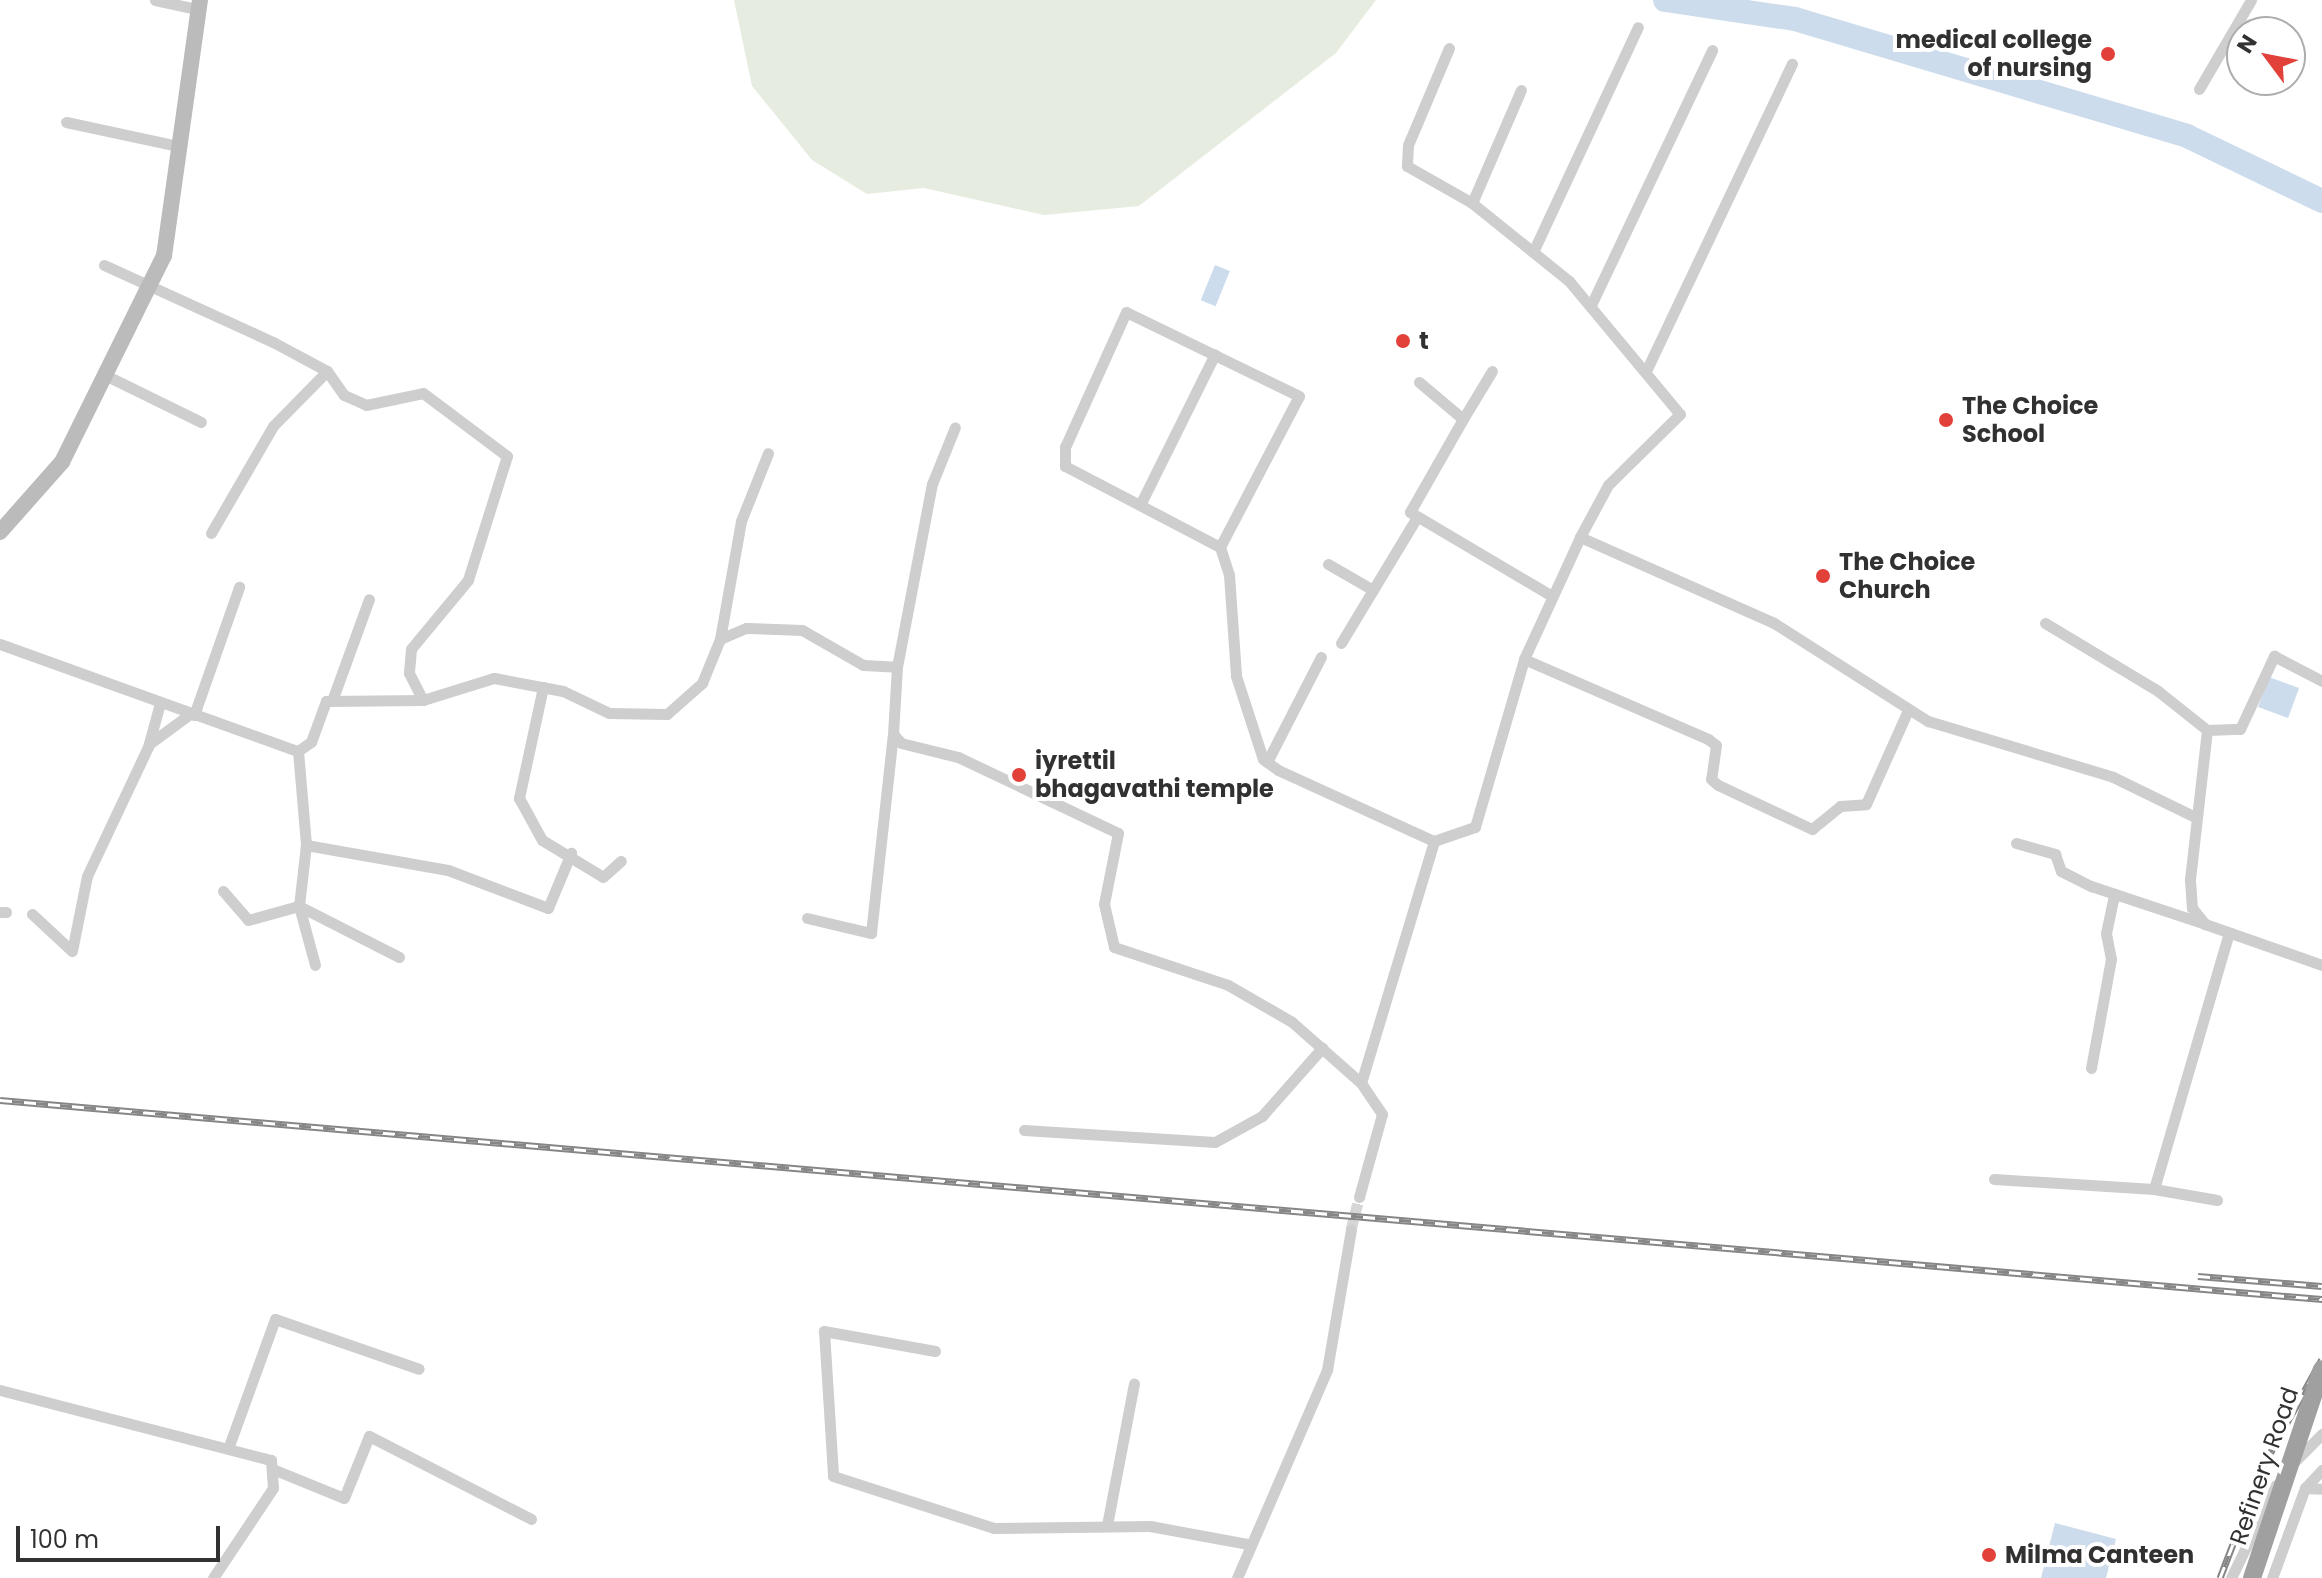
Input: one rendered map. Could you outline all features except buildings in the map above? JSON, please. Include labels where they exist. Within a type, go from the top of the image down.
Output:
[{"type":"highway","name":"Refinery Road","points":[[2252,1578],[2322,1369]]},
{"type":"main road","points":[[0,532],[6,515],[62,462],[103,374],[149,289],[173,222],[178,146],[199,5]]},
{"type":"street","points":[[155,0],[199,5]]},
{"type":"street","points":[[2199,89],[2251,0]]},
{"type":"street","points":[[1533,252],[1638,27]]},
{"type":"street","points":[[1220,547],[1299,396],[1126,312],[1063,460],[1220,547],[1229,575],[1236,676],[1267,762],[1434,841],[1456,839],[1485,810],[1524,659],[1580,537],[1608,485],[1680,417],[1647,369],[1592,303],[1472,203],[1407,166],[1405,157],[1449,48]]},
{"type":"street","points":[[1592,303],[1712,50]]},
{"type":"street","points":[[1647,369],[1792,64]]},
{"type":"street","points":[[1472,203],[1521,90]]},
{"type":"street","points":[[66,122],[178,146]]},
{"type":"street","points":[[104,265],[327,371],[344,395],[366,405],[423,393],[507,456],[468,580],[411,649],[409,673],[423,700]]},
{"type":"street","points":[[1141,503],[1215,354]]},
{"type":"street","points":[[211,533],[273,426],[327,371]]},
{"type":"street","points":[[1492,371],[1410,512],[1552,596]]},
{"type":"street","points":[[103,374],[201,422]]},
{"type":"street","points":[[1419,382],[1463,419]]},
{"type":"street","points":[[807,918],[871,933],[893,734],[897,667],[932,484],[955,427]]},
{"type":"street","points":[[298,751],[311,742],[322,705],[333,698],[423,700],[494,678],[543,687],[609,713],[667,714],[702,683],[720,639],[741,521],[768,453]]},
{"type":"street","points":[[1341,643],[1417,517]]},
{"type":"street","points":[[1580,537],[1774,623],[1908,710],[2113,777],[2197,818]]},
{"type":"street","points":[[1328,564],[1373,590]]},
{"type":"street","points":[[149,744],[192,714],[239,587]]},
{"type":"street","points":[[333,698],[369,599]]},
{"type":"street","points":[[2045,623],[2158,691],[2207,730],[2240,729],[2274,656],[2322,681]]},
{"type":"street","points":[[720,639],[746,628],[802,630],[863,665],[897,667]]},
{"type":"street","points":[[0,644],[298,751]]},
{"type":"street","points":[[1267,762],[1321,657]]},
{"type":"street","points":[[1524,659],[1708,739],[1716,745],[1711,779],[1812,829],[1840,806],[1866,804],[1908,710]]},
{"type":"street","points":[[543,687],[519,798],[542,840],[571,853],[603,877],[621,861]]},
{"type":"street","points":[[32,914],[72,951],[87,876],[149,744],[160,703]]},
{"type":"street","points":[[2205,924],[2192,908],[2190,880],[2207,730]]},
{"type":"street","points":[[893,734],[1118,833],[1104,904],[1114,947],[1228,985],[1322,1048],[1361,1083],[1382,1114],[1359,1197]]},
{"type":"street","points":[[298,751],[306,845],[299,906],[315,965]]},
{"type":"street","points":[[1361,1083],[1434,841]]},
{"type":"street","points":[[2016,843],[2055,854],[2061,871],[2114,894],[2322,965]]},
{"type":"street","points":[[306,845],[448,870],[548,908],[571,853]]},
{"type":"street","points":[[223,891],[248,920],[299,906],[399,957]]},
{"type":"street","points":[[2091,1068],[2111,959],[2106,933],[2114,894]]},
{"type":"street","points":[[2154,1189],[2229,933]]},
{"type":"street","points":[[1024,1130],[1215,1142],[1262,1116],[1322,1048]]},
{"type":"street","points":[[1994,1179],[2154,1189],[2217,1200]]},
{"type":"street","points":[[1237,1578],[1248,1544],[1327,1370],[1351,1230]]},
{"type":"street","points":[[229,1446],[275,1319],[419,1369]]},
{"type":"street","points":[[935,1351],[824,1331],[833,1476],[994,1528],[1107,1525],[1248,1544]]},
{"type":"street","points":[[1107,1525],[1134,1384]]},
{"type":"street","points":[[0,1390],[258,1453],[275,1470],[344,1498],[369,1436],[531,1519]]},
{"type":"street","points":[[2231,1578],[2278,1480],[2322,1434]]},
{"type":"street","points":[[213,1578],[273,1488],[275,1470]]},
{"type":"street","points":[[2272,1578],[2305,1488],[2322,1470]]},
{"type":"street","points":[[2305,1488],[2322,1489]]},
{"type":"shaded area","points":[[734,0],[1376,0],[1336,53],[1139,206],[1044,215],[924,188],[867,194],[812,160],[752,86]]},
{"type":"water","points":[[1215,265],[1230,271],[1216,306],[1201,300]]},
{"type":"water","points":[[2269,677],[2299,688],[2288,718],[2258,707]]},
{"type":"water","points":[[2055,1523],[2116,1539],[2106,1578],[2041,1578]]},
{"type":"waterway","points":[[1665,0],[1795,19],[2187,136],[2322,201]]},
{"type":"tunnel","points":[[1351,1230],[1359,1197]]},
{"type":"railway","points":[[0,1100],[2322,1299]]},
{"type":"railway","points":[[2198,1276],[2322,1286]]},
{"type":"railway","points":[[2220,1578],[2262,1468],[2322,1359]]},
{"type":"place","name":"medical college of nursing","points":[[2108,54]]},
{"type":"place","name":"t","points":[[1403,341]]},
{"type":"place","name":"The Choice School","points":[[1946,420]]},
{"type":"place","name":"The Choice Church","points":[[1823,576]]},
{"type":"place","name":"iyrettil bhagavathi temple","points":[[1019,775]]},
{"type":"place","name":"Milma Canteen","points":[[1989,1555]]}]
